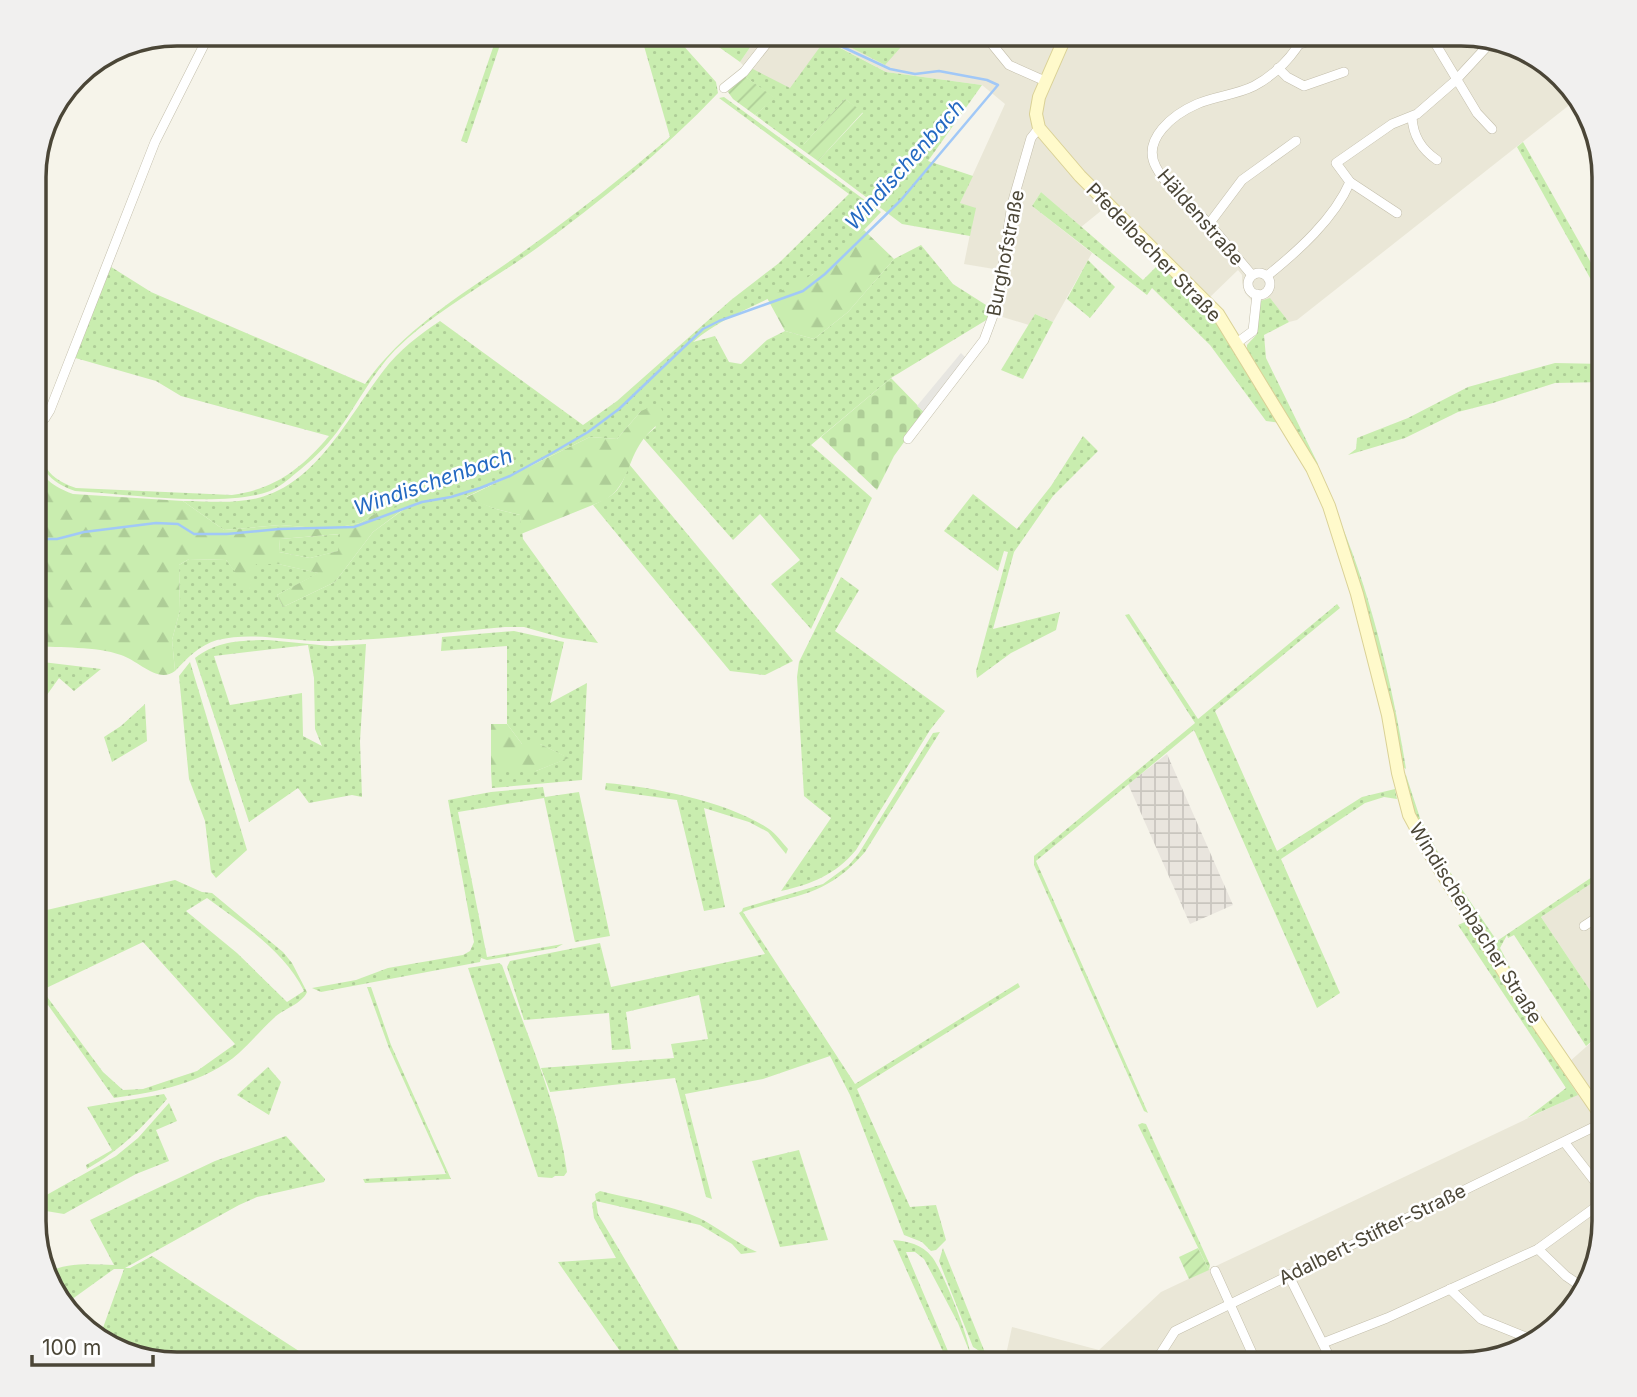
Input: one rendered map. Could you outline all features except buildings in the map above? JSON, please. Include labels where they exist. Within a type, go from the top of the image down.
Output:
[{"type":"street","points":[[46,416],[155,142],[203,46]]},
{"type":"street","points":[[724,88],[751,64],[765,46]]},
{"type":"street","points":[[994,46],[1009,65],[1045,81]]},
{"type":"street","points":[[1039,128],[1038,106],[1045,81],[1061,46]]},
{"type":"street","name":"Häldenstraße","points":[[1252,275],[1209,224],[1163,178],[1155,165],[1152,143],[1158,133],[1198,103],[1251,88],[1266,79],[1298,46]]},
{"type":"street","points":[[1436,46],[1455,81],[1477,113],[1492,129]]},
{"type":"street","points":[[1397,213],[1350,182],[1336,163],[1392,124],[1412,117],[1455,81],[1486,48]]},
{"type":"street","points":[[1278,68],[1287,77],[1304,86],[1344,72]]},
{"type":"street","points":[[1412,117],[1422,150],[1437,160]]},
{"type":"street","name":"Pfedelbacher Straße","points":[[1039,128],[1080,176],[1196,289],[1218,314],[1238,342],[1312,468]]},
{"type":"street","name":"Burghofstraße","points":[[908,439],[984,340],[997,305],[1012,204],[1031,138],[1039,128]]},
{"type":"street","points":[[1209,224],[1242,180],[1296,141]]},
{"type":"street","points":[[1267,276],[1325,222],[1350,182]]},
{"type":"street","points":[[1259,273],[1267,276],[1269,288],[1264,294],[1257,295],[1248,287],[1252,275],[1259,273]]},
{"type":"street","points":[[1238,342],[1253,331],[1257,295]]},
{"type":"street","name":"Windischenbacher Straße","points":[[1312,468],[1329,506],[1357,594],[1388,715],[1398,773],[1409,815],[1430,854],[1517,993],[1591,1102]]},
{"type":"street","points":[[1584,926],[1591,921]]},
{"type":"street","name":"Adalbert-Stifter-Straße","points":[[1162,1352],[1175,1331],[1591,1128]]},
{"type":"street","points":[[1565,1143],[1591,1176]]},
{"type":"street","points":[[1323,1342],[1387,1318],[1538,1249],[1591,1208]]},
{"type":"street","points":[[1538,1249],[1576,1283]]},
{"type":"street","points":[[1215,1271],[1251,1352]]},
{"type":"street","points":[[1289,1274],[1328,1352]]},
{"type":"street","points":[[1450,1289],[1481,1318],[1523,1336]]},
{"type":"shaded area","points":[[751,46],[822,46],[790,89],[740,62]]},
{"type":"shaded area","points":[[837,46],[1478,47],[1503,52],[1526,63],[1547,78],[1570,105],[1297,320],[1289,322],[1270,299],[1251,300],[1245,293],[1242,275],[1238,270],[1209,298],[1112,202],[1081,227],[1041,192],[1032,206],[1092,253],[1053,322],[1035,314],[1029,325],[996,315],[1000,270],[964,264],[975,209],[960,203],[1005,104],[982,85],[886,72]]},
{"type":"shaded area","points":[[961,353],[967,359],[925,413],[917,406]]},
{"type":"shaded area","points":[[1167,754],[1233,905],[1190,924],[1128,784]]},
{"type":"shaded area","points":[[1591,884],[1591,992],[1541,917]]},
{"type":"shaded area","points":[[1591,1043],[1589,1246],[1582,1271],[1559,1307],[1547,1319],[1511,1342],[1461,1352],[1007,1352],[1012,1327],[1099,1350],[1161,1292],[1577,1095],[1560,1070]]},
{"type":"green space","points":[[494,46],[500,46],[467,143],[461,141]]},
{"type":"green space","points":[[644,46],[684,46],[716,82],[718,93],[631,175],[585,212],[446,309],[395,350],[328,443],[287,481],[270,491],[228,499],[202,499],[75,491],[55,481],[46,471],[46,467],[56,478],[76,488],[232,495],[261,488],[286,476],[329,436],[181,396],[156,381],[72,357],[108,265],[151,292],[365,384],[381,363],[419,326],[564,222],[670,137]]},
{"type":"green space","points":[[717,46],[751,46],[740,62]]},
{"type":"green space","points":[[821,46],[836,46],[886,72],[982,85],[928,161],[973,176],[960,203],[976,208],[970,236],[902,224],[818,161],[863,113],[845,99],[804,144],[804,151],[755,115],[774,98],[743,75],[751,68],[790,88]]},
{"type":"green space","points":[[848,46],[902,46],[885,65]]},
{"type":"green space","points":[[743,75],[775,98],[755,115],[728,92],[729,87]]},
{"type":"green space","points":[[724,97],[881,212],[831,261],[812,275],[721,322],[693,342],[715,336],[729,362],[741,364],[767,340],[785,331],[814,339],[848,312],[894,259],[921,245],[953,284],[990,310],[988,319],[891,378],[811,445],[872,498],[811,629],[771,584],[800,560],[760,514],[733,540],[643,438],[656,427],[641,411],[617,439],[590,437],[466,497],[520,515],[523,539],[598,643],[563,638],[524,627],[351,640],[315,641],[245,636],[217,640],[205,645],[175,671],[172,640],[180,610],[179,565],[189,559],[226,560],[249,589],[255,564],[278,564],[319,573],[277,595],[283,607],[335,582],[373,532],[407,507],[381,510],[360,523],[330,529],[280,525],[224,530],[183,501],[249,500],[279,490],[298,478],[330,445],[390,363],[410,343],[440,321],[583,425],[617,401],[731,300],[779,263],[849,194],[719,98]]},
{"type":"green space","points":[[845,99],[863,112],[818,161],[804,151],[804,144]]},
{"type":"green space","points":[[1523,142],[1591,263],[1591,280],[1517,147]]},
{"type":"green space","points":[[1041,192],[1143,280],[1160,263],[1210,314],[1281,423],[1266,421],[1210,345],[1152,288],[1147,295],[1032,206]]},
{"type":"green space","points":[[864,230],[894,259],[848,312],[814,339],[785,331],[767,298],[812,275]]},
{"type":"green space","points":[[1088,260],[1115,287],[1090,318],[1067,299]]},
{"type":"green space","points":[[1270,298],[1289,322],[1264,335],[1266,358],[1318,464],[1312,461],[1247,351],[1247,345],[1257,334],[1260,301]]},
{"type":"green space","points":[[1035,314],[1053,322],[1023,379],[1001,370]]},
{"type":"green space","points":[[1555,363],[1591,364],[1591,382],[1555,383],[1458,412],[1405,438],[1348,455],[1356,449],[1357,438],[1408,418],[1468,387]]},
{"type":"green space","points":[[891,378],[925,413],[894,456],[877,490],[821,437]]},
{"type":"green space","points":[[653,406],[661,408],[665,416],[642,441],[623,481],[605,500],[521,534],[520,515],[465,498],[590,437],[617,439],[641,411]]},
{"type":"green space","points":[[1083,436],[1098,451],[1053,496],[1014,552],[993,629],[1060,612],[1056,630],[1011,653],[977,678],[976,671],[1008,552],[1004,551],[998,571],[944,531],[973,494],[1017,529],[1051,486]]},
{"type":"green space","points":[[629,464],[793,661],[765,675],[730,671],[593,505],[617,490]]},
{"type":"green space","points":[[46,478],[73,494],[183,501],[224,530],[280,525],[330,529],[360,523],[381,510],[409,505],[373,532],[335,582],[283,607],[277,595],[318,573],[278,564],[256,564],[249,591],[226,560],[189,559],[179,565],[180,610],[172,640],[175,671],[169,674],[155,673],[121,655],[89,649],[46,647]],"holes":[[[340,534],[338,551],[310,558],[279,552],[280,539]]]},
{"type":"green space","points":[[1333,505],[1358,568],[1378,634],[1406,769],[1400,765]]},
{"type":"green space","points":[[341,534],[339,551],[310,558],[279,552],[280,539]]},
{"type":"green space","points":[[841,577],[859,590],[835,631],[945,711],[930,730],[848,859],[822,877],[781,891],[831,818],[804,796],[797,677],[799,662]]},
{"type":"green space","points":[[1337,604],[1340,608],[1215,711],[1277,851],[1362,797],[1395,789],[1397,799],[1384,797],[1365,803],[1281,859],[1340,993],[1317,1008],[1194,730],[1036,861],[1148,1113],[1144,1111],[1034,865],[1034,856],[1195,723],[1125,615],[1129,614],[1198,719]]},
{"type":"green space","points":[[514,631],[564,642],[550,703],[587,683],[582,780],[492,788],[491,771],[536,771],[568,758],[540,744],[522,744],[507,724],[507,646],[441,651],[442,637]]},
{"type":"green space","points":[[268,640],[330,646],[366,644],[360,741],[362,797],[352,795],[309,803],[298,788],[249,822],[195,658],[220,645]],"holes":[[[308,645],[314,678],[315,729],[322,746],[303,736],[302,693],[230,705],[214,656]]]},
{"type":"green space","points":[[46,662],[101,669],[74,691],[59,678],[46,696]]},
{"type":"green space","points":[[190,662],[247,850],[216,878],[211,872],[205,821],[189,779],[179,676]]},
{"type":"green space","points":[[145,704],[147,741],[112,762],[104,737]]},
{"type":"green space","points":[[491,724],[507,724],[522,744],[540,744],[569,758],[536,771],[491,771]]},
{"type":"green space","points":[[940,732],[865,852],[850,867],[822,887],[743,912],[855,1084],[1018,983],[1020,987],[857,1089],[910,1207],[936,1205],[946,1240],[936,1250],[931,1251],[922,1242],[904,1235],[850,1095],[830,1056],[763,1079],[685,1094],[712,1199],[706,1197],[675,1078],[550,1092],[541,1068],[674,1058],[671,1044],[708,1039],[699,995],[626,1012],[631,1049],[612,1050],[609,1013],[524,1020],[507,967],[510,961],[600,943],[611,987],[765,954],[739,913],[743,908],[823,884],[849,865],[933,733]]},
{"type":"green space","points":[[1406,775],[1420,818],[1442,860],[1497,941],[1591,878],[1591,884],[1541,917],[1591,992],[1591,1042],[1586,1046],[1514,935],[1508,938],[1507,935],[1500,948],[1518,982],[1515,984],[1423,837],[1412,812],[1403,778]]},
{"type":"green space","points":[[606,783],[668,792],[733,811],[769,829],[788,849],[786,854],[768,832],[749,822],[704,808],[725,907],[704,911],[677,800],[605,790]]},
{"type":"green space","points":[[543,787],[545,797],[579,792],[610,936],[575,942],[544,798],[458,812],[487,957],[563,944],[556,948],[487,960],[481,958],[480,962],[321,992],[312,988],[356,980],[388,968],[463,955],[470,951],[474,942],[448,800]]},
{"type":"green space","points":[[175,880],[202,892],[212,893],[283,952],[307,992],[301,1000],[274,1018],[239,1053],[211,1072],[163,1089],[114,1098],[48,1005],[46,1007],[46,995],[103,1072],[123,1090],[143,1089],[197,1071],[235,1044],[143,942],[46,988],[46,910]],"holes":[[[207,898],[274,950],[296,976],[304,991],[287,1002],[237,953],[186,911]]]},
{"type":"green space","points":[[1465,922],[1578,1095],[1527,1118],[1566,1088],[1458,925]]},
{"type":"green space","points":[[499,963],[549,1094],[563,1146],[567,1172],[564,1176],[538,1177],[468,968]]},
{"type":"green space","points":[[367,987],[371,987],[391,1045],[451,1179],[365,1183],[363,1179],[446,1174],[389,1048]]},
{"type":"green space","points":[[268,1067],[281,1082],[269,1115],[237,1095]]},
{"type":"green space","points":[[164,1094],[167,1099],[139,1129],[111,1154],[87,1169],[86,1165],[112,1150],[87,1107]]},
{"type":"green space","points":[[169,1103],[177,1121],[156,1130],[169,1161],[136,1174],[64,1214],[46,1211],[46,1195],[116,1156],[138,1138]]},
{"type":"green space","points":[[1146,1124],[1210,1265],[1209,1270],[1138,1125]]},
{"type":"green space","points":[[286,1136],[325,1179],[324,1182],[257,1197],[239,1205],[125,1268],[152,1256],[300,1352],[176,1352],[142,1347],[126,1342],[103,1328],[124,1269],[114,1269],[72,1299],[59,1279],[55,1270],[62,1267],[114,1265],[90,1220],[215,1161]]},
{"type":"green space","points":[[799,1150],[828,1240],[780,1247],[752,1161]]},
{"type":"green space","points":[[600,1191],[694,1216],[757,1252],[741,1254],[732,1244],[700,1225],[596,1201],[598,1214],[680,1352],[621,1352],[558,1262],[616,1258],[594,1218],[592,1203],[596,1200],[595,1194]]},
{"type":"green space","points":[[893,1240],[904,1241],[924,1249],[942,1275],[970,1352],[958,1323],[924,1259],[915,1252],[906,1252],[948,1352],[943,1352]]},
{"type":"green space","points":[[943,1248],[985,1352],[973,1347],[939,1261]]},
{"type":"green space","points":[[1198,1248],[1209,1270],[1189,1279],[1179,1257]]},
{"type":"waterway","name":"Windischenbach","points":[[46,539],[156,523],[178,524],[194,534],[354,527],[422,502],[451,497],[510,476],[588,432],[619,409],[703,329],[803,291],[825,274],[901,200],[998,85],[987,80],[939,71],[915,74],[890,69],[841,46]]}]
